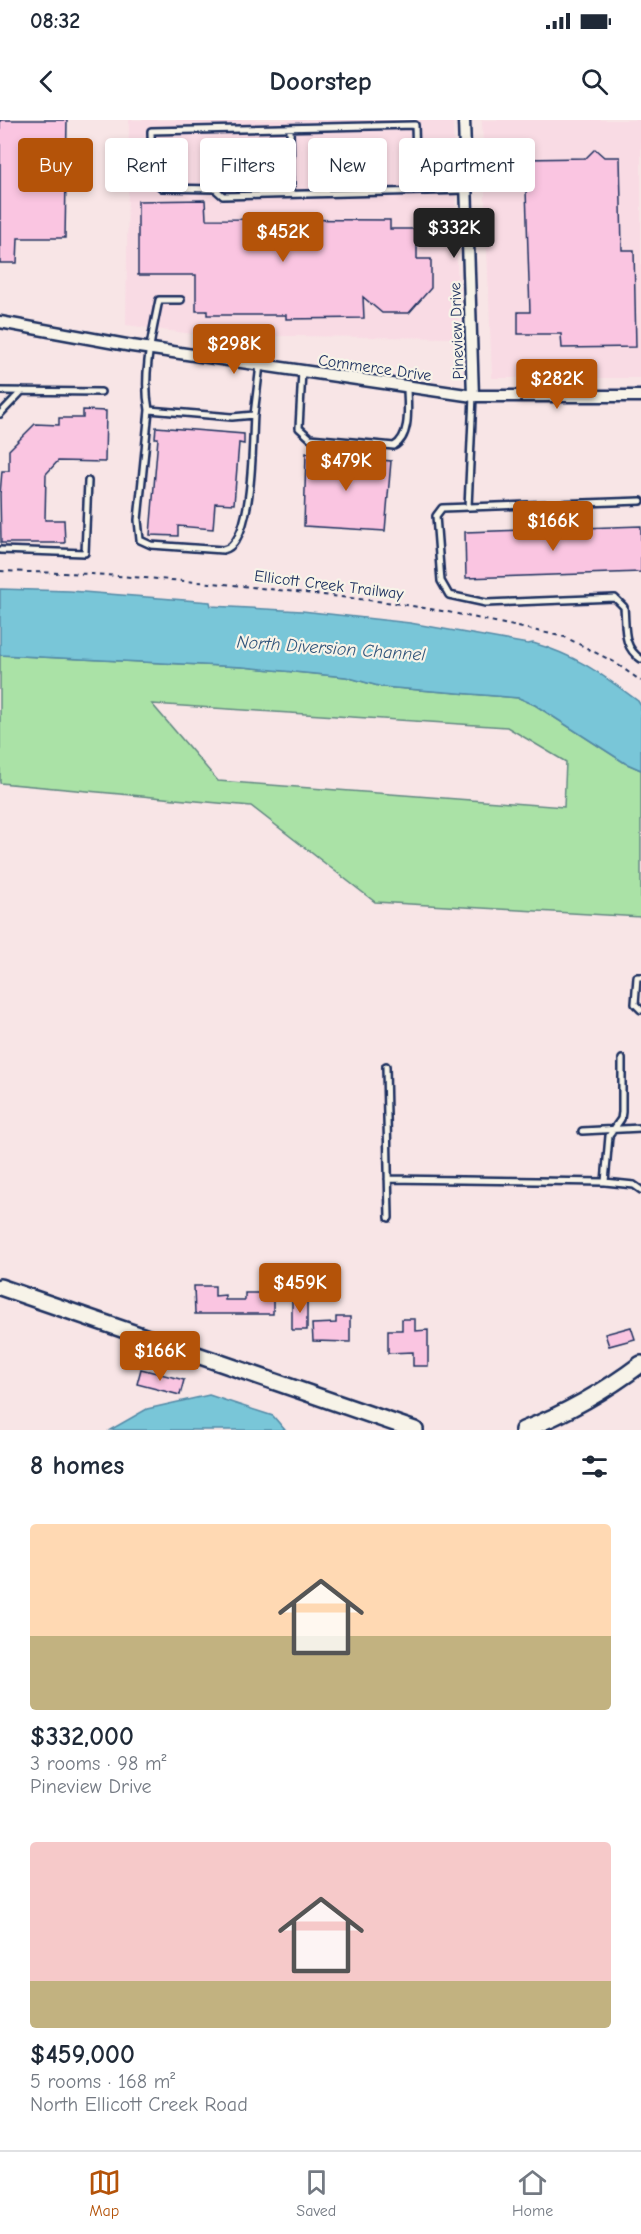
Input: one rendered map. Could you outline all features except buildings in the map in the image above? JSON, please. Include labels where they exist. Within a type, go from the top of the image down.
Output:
[{"type":"street","name":"Pineview Drive","points":[[464,120],[465,138]]},
{"type":"street","name":"Pineview Drive","points":[[466,192],[473,396]]},
{"type":"street","name":"Commerce Drive","points":[[0,322],[150,348],[473,396],[641,396]]},
{"type":"street","points":[[0,1287],[415,1430]]},
{"type":"street","points":[[523,1430],[562,1416],[604,1392],[641,1364]]},
{"type":"lane","points":[[399,191],[223,196],[215,189],[162,188],[152,180],[151,131],[415,125],[415,138]]},
{"type":"lane","points":[[290,128],[291,194]]},
{"type":"lane","points":[[181,300],[159,300],[150,348],[146,398],[149,411],[138,520],[140,540],[151,545],[223,550],[231,549],[236,543],[247,508],[260,365]]},
{"type":"lane","points":[[302,371],[298,428],[310,438],[394,446],[401,442],[405,435],[407,387]]},
{"type":"lane","points":[[0,391],[101,392]]},
{"type":"lane","points":[[0,414],[22,391]]},
{"type":"lane","points":[[468,507],[473,396]]},
{"type":"lane","points":[[149,411],[254,416]]},
{"type":"lane","points":[[0,550],[85,553],[88,481]]},
{"type":"lane","points":[[641,501],[442,508],[436,516],[441,581],[449,595],[486,603],[615,598],[624,607],[627,644],[632,653],[641,659]]},
{"type":"lane","points":[[641,977],[637,977],[635,1004],[641,1010]]},
{"type":"lane","points":[[605,1182],[607,1144],[622,1112],[622,1059]]},
{"type":"lane","points":[[386,1066],[389,1218]]},
{"type":"lane","points":[[582,1131],[615,1127],[641,1128]]},
{"type":"lane","points":[[388,1179],[605,1182],[634,1185],[641,1190]]},
{"type":"path","name":"Ellicott Creek Trailway","points":[[0,571],[93,574],[224,584],[394,603],[448,612],[565,637],[614,662],[641,681]]},
{"type":"shaded area","points":[[129,120],[453,120],[453,138],[399,138],[399,192],[455,192],[459,338],[200,335],[126,325],[128,192],[188,192],[188,138],[129,138]]},
{"type":"shaded area","points":[[482,120],[641,120],[641,378],[492,378],[485,192],[535,192],[535,138],[483,138]]},
{"type":"green space","points":[[0,655],[243,667],[346,677],[382,687],[519,698],[535,705],[625,763],[641,770],[641,917],[375,902],[251,806],[0,783]],"holes":[[[152,704],[507,727],[566,762],[564,807],[218,781]]]},
{"type":"water","name":"North Diversion Channel","points":[[0,589],[70,591],[210,602],[211,606],[302,611],[410,623],[533,643],[576,660],[638,701],[641,706],[641,770],[625,763],[535,705],[519,698],[382,687],[346,677],[243,667],[0,655]]},
{"type":"water","points":[[209,1395],[273,1416],[285,1430],[110,1430],[147,1409]]}]
